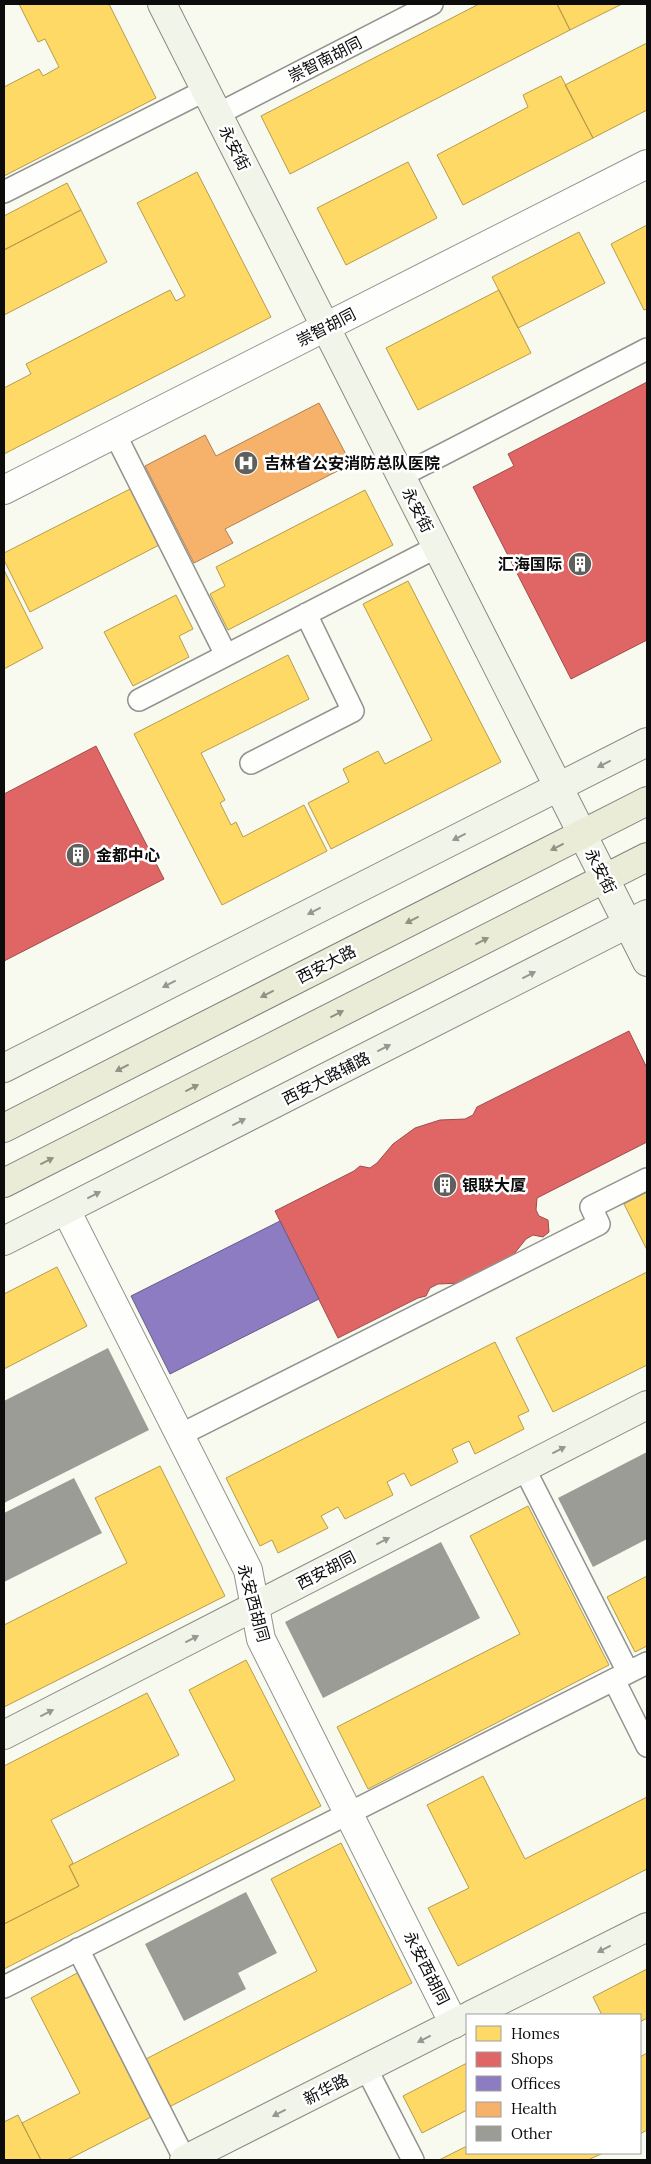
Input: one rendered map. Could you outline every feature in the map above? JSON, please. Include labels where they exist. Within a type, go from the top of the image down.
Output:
[{"type":"main road","name":"西安大路","points":[[4,1128],[647,801]]},
{"type":"main road","points":[[4,1183],[647,858]]},
{"type":"street","name":"永安街","points":[[162,4],[605,879],[638,919],[647,962]]},
{"type":"street","name":"崇智胡同","points":[[4,490],[647,164]]},
{"type":"street","points":[[4,1068],[647,742]]},
{"type":"street","name":"西安大路辅路","points":[[4,1241],[638,919]]},
{"type":"street","name":"永安西胡同","points":[[66,1210],[248,1570],[261,1638],[348,1812],[464,2019]]},
{"type":"street","name":"西安胡同","points":[[4,1735],[647,1405]]},
{"type":"street","name":"新华路","points":[[474,2014],[647,1927]]},
{"type":"street","name":"新华路","points":[[184,2160],[464,2019]]},
{"type":"lane","name":"崇智南胡同","points":[[4,192],[432,4]]},
{"type":"lane","points":[[401,476],[647,350]]},
{"type":"lane","points":[[115,434],[226,655]]},
{"type":"lane","points":[[140,700],[437,547]]},
{"type":"lane","points":[[251,763],[353,711],[306,614]]},
{"type":"lane","points":[[180,1435],[599,1224],[591,1207],[647,1179]]},
{"type":"lane","points":[[524,1468],[621,1676],[647,1746]]},
{"type":"lane","points":[[4,1987],[647,1662]]},
{"type":"lane","points":[[78,1949],[184,2160]]},
{"type":"lane","points":[[366,2068],[413,2160]]},
{"type":"building: Homes","points":[[19,4],[109,4],[156,98],[4,176],[4,87],[39,69],[43,76],[59,67],[45,39],[38,42]]},
{"type":"building: Homes","points":[[479,4],[557,4],[570,30],[290,174],[261,116]]},
{"type":"building: Homes","points":[[557,4],[622,4],[570,30]]},
{"type":"building: Homes","points":[[647,43],[647,110],[593,138],[565,85]]},
{"type":"building: Homes","points":[[561,76],[593,138],[463,205],[437,155],[528,107],[523,95]]},
{"type":"building: Homes","points":[[408,162],[437,218],[346,265],[317,208]]},
{"type":"building: Homes","points":[[197,172],[271,317],[4,454],[4,388],[31,374],[26,364],[170,290],[176,301],[185,296],[137,203]]},
{"type":"building: Homes","points":[[67,183],[81,210],[4,250],[4,216]]},
{"type":"building: Homes","points":[[81,210],[107,262],[4,315],[4,250]]},
{"type":"building: Homes","points":[[647,225],[647,309],[644,310],[611,244]]},
{"type":"building: Homes","points":[[579,232],[605,283],[518,328],[492,277]]},
{"type":"building: Homes","points":[[499,290],[531,353],[418,410],[386,348]]},
{"type":"building: Homes","points":[[132,488],[161,544],[30,612],[4,560],[4,553]]},
{"type":"building: Homes","points":[[365,490],[393,545],[228,630],[210,594],[225,586],[216,567]]},
{"type":"building: Homes","points":[[4,570],[43,648],[4,669]]},
{"type":"building: Homes","points":[[408,581],[501,762],[331,849],[308,803],[349,782],[343,769],[378,751],[385,764],[432,740],[363,604]]},
{"type":"building: Homes","points":[[176,595],[193,629],[179,636],[189,657],[133,686],[104,632]]},
{"type":"building: Homes","points":[[288,655],[309,699],[201,753],[225,800],[220,803],[231,825],[236,822],[243,837],[304,805],[327,851],[222,905],[134,734]]},
{"type":"building: Homes","points":[[647,1192],[647,1250],[624,1204]]},
{"type":"building: Homes","points":[[57,1267],[87,1326],[4,1369],[4,1294]]},
{"type":"building: Homes","points":[[647,1272],[647,1365],[553,1412],[516,1338]]},
{"type":"building: Homes","points":[[495,1342],[529,1411],[518,1416],[524,1429],[475,1454],[469,1441],[452,1449],[458,1462],[411,1486],[404,1473],[387,1482],[393,1495],[345,1519],[338,1507],[321,1516],[328,1528],[278,1553],[272,1540],[260,1546],[226,1478]]},
{"type":"building: Homes","points":[[160,1466],[225,1596],[4,1707],[4,1625],[127,1563],[95,1498]]},
{"type":"building: Homes","points":[[528,1506],[609,1665],[368,1789],[337,1727],[520,1634],[470,1536]]},
{"type":"building: Homes","points":[[647,1576],[647,1646],[635,1652],[607,1597]]},
{"type":"building: Homes","points":[[246,1660],[321,1806],[4,1969],[4,1924],[79,1886],[69,1866],[235,1780],[189,1690]]},
{"type":"building: Homes","points":[[147,1693],[179,1755],[51,1820],[73,1863],[69,1866],[79,1886],[4,1924],[4,1766]]},
{"type":"building: Homes","points":[[483,1776],[525,1859],[647,1797],[647,1869],[458,1966],[428,1908],[469,1888],[427,1805]]},
{"type":"building: Homes","points":[[341,1843],[412,1983],[169,2107],[144,2060],[317,1971],[271,1879]]},
{"type":"building: Homes","points":[[647,1969],[647,2018],[641,2021],[641,2014],[602,2014],[593,1997]]},
{"type":"building: Homes","points":[[79,1972],[153,2116],[67,2160],[41,2160],[22,2123],[80,2093],[31,1998]]},
{"type":"building: Homes","points":[[647,2053],[647,2130],[641,2133],[641,2056]]},
{"type":"building: Homes","points":[[466,2064],[466,2111],[422,2133],[403,2096]]},
{"type":"building: Homes","points":[[18,2115],[41,2160],[4,2160],[4,2122]]},
{"type":"building: Homes","points":[[466,2146],[466,2154],[601,2154],[588,2160],[439,2160]]},
{"type":"building: Shops","name":"汇海国际","points":[[647,382],[647,640],[571,679],[473,487],[514,466],[508,454]]},
{"type":"building: Shops","name":"金都中心","points":[[96,746],[164,879],[4,961],[4,794]]},
{"type":"building: Shops","name":"银联大厦","points":[[629,1031],[647,1068],[647,1142],[537,1198],[536,1210],[539,1216],[548,1220],[549,1232],[543,1237],[533,1235],[526,1239],[510,1259],[463,1283],[438,1284],[430,1288],[426,1296],[418,1298],[338,1338],[275,1211],[354,1171],[360,1166],[370,1168],[377,1163],[393,1144],[415,1128],[440,1120],[465,1119],[473,1115],[477,1107]]},
{"type":"building: Offices","points":[[280,1221],[319,1299],[170,1374],[131,1296]]},
{"type":"building: Health","points":[[319,403],[351,464],[225,529],[233,543],[194,563],[145,466],[205,435],[216,456]]},
{"type":"building: Other","points":[[108,1348],[149,1430],[4,1503],[4,1401]]},
{"type":"building: Other","points":[[647,1452],[647,1539],[593,1567],[558,1498]]},
{"type":"building: Other","points":[[74,1478],[102,1533],[4,1582],[4,1513]]},
{"type":"building: Other","points":[[441,1542],[480,1618],[323,1698],[285,1622]]},
{"type":"building: Other","points":[[246,1892],[277,1953],[238,1973],[246,1989],[184,2021],[145,1944]]},
{"type":"place","name":"吉林省公安消防总队医院","points":[[246,463]]},
{"type":"place","name":"汇海国际","points":[[580,564]]},
{"type":"place","name":"金都中心","points":[[78,855]]},
{"type":"place","name":"银联大厦","points":[[445,1185]]}]
